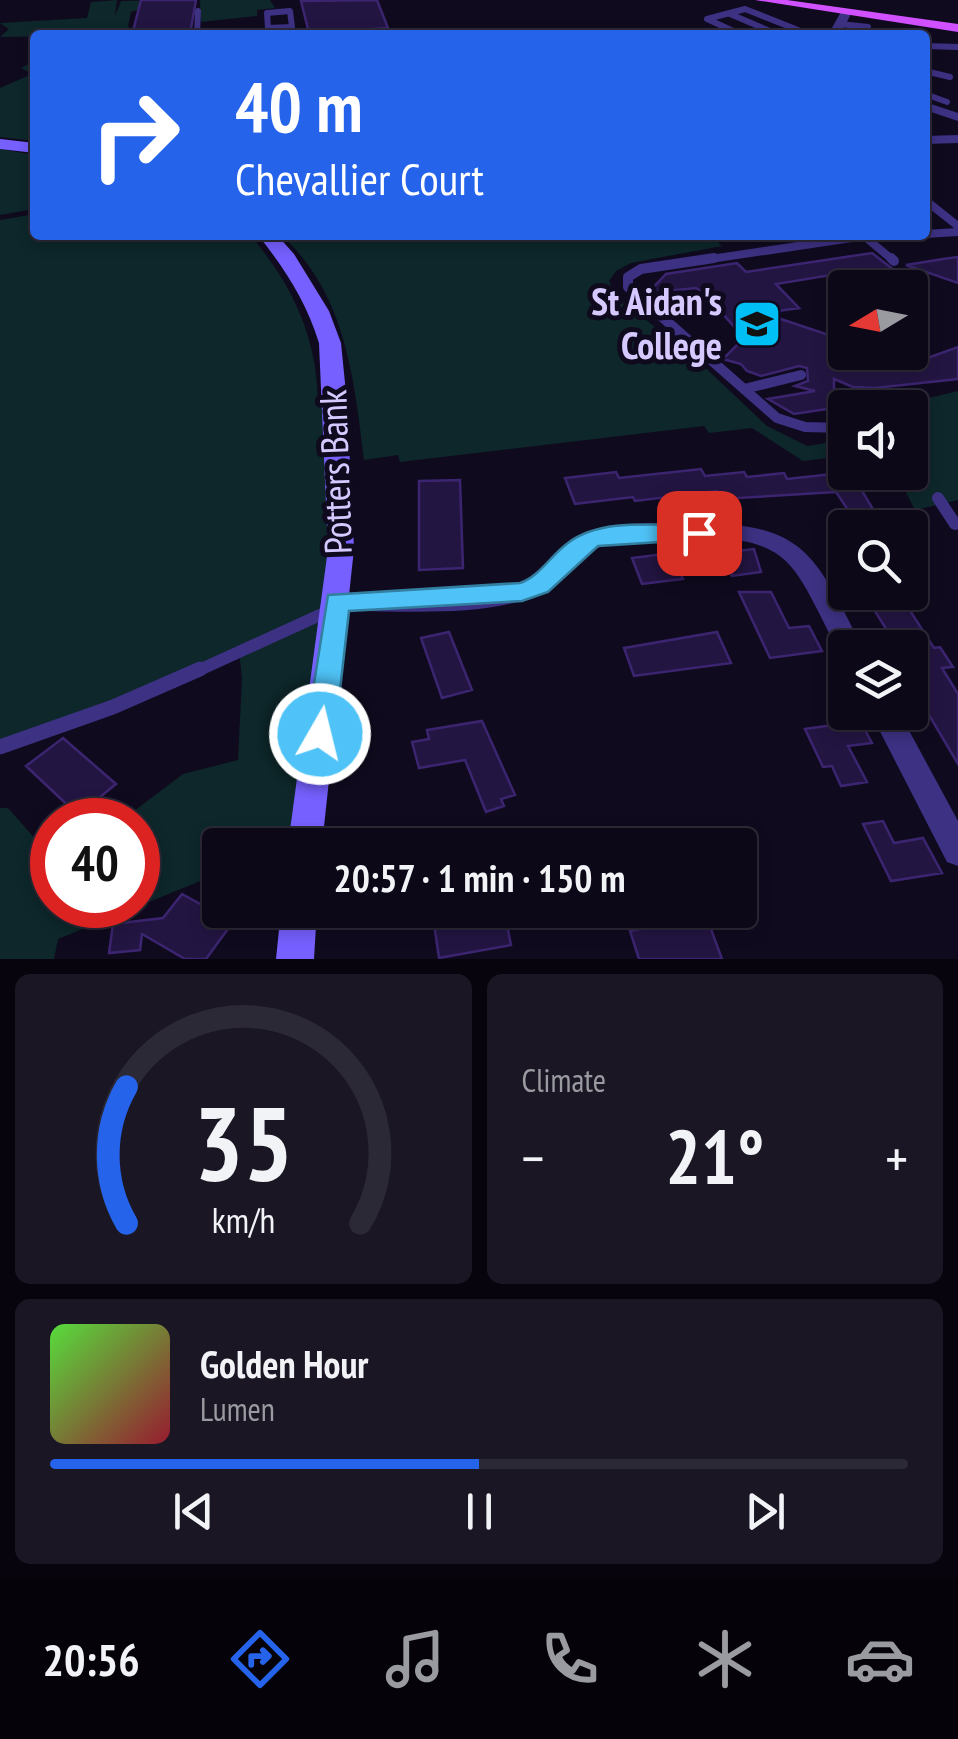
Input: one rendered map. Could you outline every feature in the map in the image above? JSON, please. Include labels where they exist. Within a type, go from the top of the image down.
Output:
[{"type":"main road","points":[[761,0],[840,24],[958,28]]},
{"type":"street","points":[[930,108],[958,117]]},
{"type":"street","points":[[0,144],[30,147]]},
{"type":"street","name":"Potters Bank","points":[[272,240],[303,280],[330,342],[341,510],[337,605],[307,828]]},
{"type":"street","points":[[337,605],[500,596],[539,586],[575,550],[591,539],[609,535],[748,532],[785,546],[806,564],[841,630]]},
{"type":"street","points":[[894,730],[958,852]]},
{"type":"street","points":[[295,959],[298,928]]},
{"type":"lane","points":[[730,14],[733,9],[749,10],[792,30]]},
{"type":"lane","points":[[197,30],[198,10]]},
{"type":"lane","points":[[279,30],[268,28],[267,13],[290,11],[292,27],[286,30]]},
{"type":"lane","points":[[731,30],[707,19],[730,14],[767,30]]},
{"type":"lane","points":[[840,24],[868,28]]},
{"type":"lane","points":[[930,46],[958,47]]},
{"type":"lane","points":[[930,72],[950,77]]},
{"type":"lane","points":[[930,96],[947,102]]},
{"type":"lane","points":[[930,141],[958,139]]},
{"type":"lane","points":[[930,204],[958,229]]},
{"type":"lane","points":[[930,232],[958,229]]},
{"type":"lane","points":[[828,428],[805,428],[777,418],[628,287],[628,277],[641,269],[837,240]]},
{"type":"lane","points":[[869,240],[894,261]]},
{"type":"lane","points":[[736,255],[746,265]]},
{"type":"lane","points":[[744,389],[801,375]]},
{"type":"lane","points":[[938,498],[957,525]]},
{"type":"lane","points":[[0,747],[147,693],[337,605]]},
{"type":"green space","points":[[117,0],[115,16],[121,1],[172,0],[131,12],[131,30],[30,30],[30,37],[0,37],[9,29],[0,23],[87,18],[91,2]]},
{"type":"green space","points":[[200,0],[270,0],[275,8],[257,10],[257,16],[201,22]]},
{"type":"green space","points":[[30,75],[30,140],[0,137],[0,88]]},
{"type":"green space","points":[[0,149],[30,154],[30,210],[0,215]]},
{"type":"green space","points":[[30,215],[30,240],[254,240],[282,279],[302,318],[314,360],[318,405],[336,403],[341,509],[307,828],[202,828],[202,880],[160,897],[160,798],[151,798],[183,774],[238,760],[242,678],[239,651],[0,747],[0,220]]},
{"type":"green space","points":[[286,240],[716,240],[722,246],[631,263],[616,271],[609,281],[614,295],[695,358],[767,426],[807,446],[828,443],[828,458],[803,461],[752,428],[709,433],[704,426],[400,462],[398,455],[364,460],[343,339],[320,283]]},
{"type":"green space","points":[[958,391],[958,500],[915,510],[905,490],[928,490],[928,398]]},
{"type":"green space","points":[[0,808],[8,808],[30,833],[30,928],[85,928],[58,939],[54,959],[0,959]]},
{"type":"building","points":[[141,0],[196,0],[191,30],[133,30]]},
{"type":"building","points":[[377,0],[388,28],[308,30],[301,1]]},
{"type":"building","name":"St Aidan's College","points":[[872,253],[894,270],[828,270],[828,275],[776,284],[799,308],[763,313],[828,335],[828,370],[928,370],[928,358],[958,347],[958,379],[875,388],[853,387],[834,379],[834,390],[828,390],[828,409],[794,414],[768,399],[815,391],[795,386],[808,381],[807,368],[799,366],[761,376],[747,371],[741,364],[723,359],[744,338],[706,295],[696,288],[648,293],[666,274],[737,263],[746,272]]},
{"type":"building","points":[[958,257],[958,283],[906,265]]},
{"type":"building","points":[[701,469],[705,476],[784,473],[787,479],[828,475],[828,490],[862,490],[873,510],[848,510],[836,492],[721,499],[717,491],[575,504],[565,478],[616,472],[619,478]]},
{"type":"building","points":[[460,480],[463,568],[419,570],[419,481]]},
{"type":"building","points":[[754,549],[761,572],[732,576],[729,570],[718,571],[710,554]]},
{"type":"building","points":[[672,553],[683,579],[642,584],[632,558]]},
{"type":"building","points":[[739,592],[771,592],[789,628],[809,626],[822,651],[770,658]]},
{"type":"building","points":[[874,610],[910,610],[922,630],[887,630]]},
{"type":"building","points":[[449,632],[472,690],[442,698],[421,638]]},
{"type":"building","points":[[717,632],[731,663],[634,676],[624,648]]},
{"type":"building","points":[[928,639],[934,648],[940,647],[953,667],[942,668],[958,694],[958,764],[928,713]]},
{"type":"building","points":[[482,721],[515,795],[501,799],[504,806],[486,812],[465,760],[419,768],[412,742],[429,739],[427,730]]},
{"type":"building","points":[[828,726],[828,730],[865,730],[872,743],[848,746],[867,782],[841,786],[832,766],[823,767],[805,729]]},
{"type":"building","points":[[63,738],[116,784],[99,798],[60,798],[26,766]]},
{"type":"building","points":[[883,821],[894,843],[923,838],[942,873],[891,881],[863,824]]},
{"type":"building","points":[[182,894],[202,905],[202,928],[229,928],[206,959],[185,959],[142,934],[140,950],[109,953],[112,928],[160,928]]},
{"type":"building","points":[[435,928],[508,928],[511,945],[439,958]]},
{"type":"building","points":[[711,928],[722,959],[639,959],[630,931]]},
{"type":"place","name":"St Aidan's College","points":[[757,324]]},
{"type":"route","points":[[320,734],[337,602],[522,592],[539,586],[591,539],[699,533]]}]
